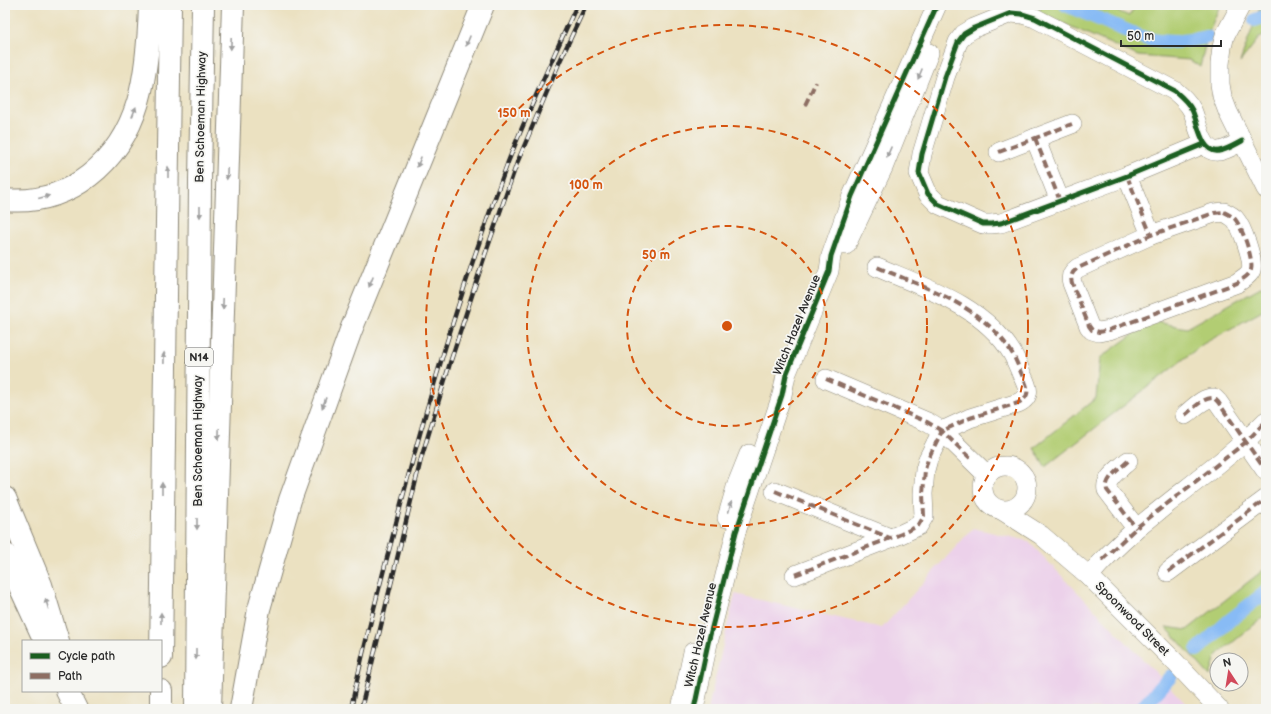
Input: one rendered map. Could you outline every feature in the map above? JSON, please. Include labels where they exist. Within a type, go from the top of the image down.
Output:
[{"type":"highway","points":[[5,200],[20,201],[40,198],[63,191],[79,184],[108,158],[130,124],[138,101],[148,45],[150,5]]},
{"type":"highway","points":[[161,640],[162,467],[170,5]]},
{"type":"highway","name":"Ben Schoeman Highway","points":[[196,709],[200,181],[203,5]]},
{"type":"highway","points":[[210,709],[233,5]]},
{"type":"highway","points":[[241,709],[259,609],[290,500],[351,330],[483,5]]},
{"type":"highway","points":[[5,498],[41,585],[58,640]]},
{"type":"highway","points":[[5,554],[45,640]]},
{"type":"highway","points":[[68,692],[76,709]]},
{"type":"highway","points":[[72,692],[76,709]]},
{"type":"highway","points":[[161,692],[161,709]]},
{"type":"street","name":"Witch Hazel Avenue","points":[[694,709],[708,643],[736,532],[782,395],[786,375],[829,272],[831,256],[852,196],[936,5]]},
{"type":"street","name":"Witch Hazel Avenue","points":[[829,272],[839,260],[883,168],[948,5]]},
{"type":"street","points":[[1240,5],[1226,35],[1222,48],[1220,84],[1222,96],[1228,112],[1266,189]]},
{"type":"street","points":[[1204,144],[1127,176],[1001,223],[983,224],[938,204],[928,194],[919,173],[922,154],[945,77],[958,42],[964,34],[974,28],[1011,13],[1022,14],[1035,18],[1175,92],[1184,99],[1192,109],[1204,144],[1212,150],[1219,151],[1242,140]]},
{"type":"street","points":[[999,152],[1072,124]]},
{"type":"street","points":[[1035,138],[1060,201]]},
{"type":"street","points":[[1127,176],[1151,235]]},
{"type":"street","points":[[1214,212],[1224,212],[1235,220],[1240,229],[1251,261],[1251,269],[1245,278],[1237,283],[1109,330],[1099,332],[1092,330],[1072,283],[1071,278],[1074,271],[1151,235],[1214,212]]},
{"type":"street","points":[[795,575],[890,538],[913,528],[922,522],[924,516],[923,494],[928,459],[942,431],[959,422],[1018,404],[1027,396],[1028,388],[1026,382],[1012,354],[984,321],[949,298],[877,267]]},
{"type":"street","name":"Witch Hazel Avenue","points":[[681,709],[717,554],[737,484],[774,392],[786,375]]},
{"type":"street","points":[[826,380],[927,422],[942,431],[987,475]]},
{"type":"street","points":[[1185,415],[1204,400],[1214,398],[1266,471]]},
{"type":"street","points":[[1089,576],[1102,560],[1136,528],[1246,442],[1266,421]]},
{"type":"street","points":[[1128,461],[1108,480],[1106,485],[1107,490],[1136,528]]},
{"type":"street","points":[[1003,466],[1014,467],[1022,472],[1026,479],[1028,488],[1027,494],[1022,503],[1015,509],[1003,511],[994,508],[986,501],[983,489],[987,475],[997,467],[1003,466]]},
{"type":"street","points":[[775,491],[890,538]]},
{"type":"street","points":[[1027,494],[1041,535]]},
{"type":"street","points":[[1168,572],[1266,499]]},
{"type":"street","name":"Spoonwood Street","points":[[1003,511],[1041,535],[1089,576],[1175,662],[1219,709]]},
{"type":"shaded area","points":[[973,528],[1028,541],[1191,709],[708,709],[735,594],[882,628]]},
{"type":"green space","points":[[1022,5],[1103,5],[1129,16],[1136,5],[1220,5],[1207,37],[1200,67],[1190,60],[1138,56]]},
{"type":"green space","points":[[1261,5],[1266,5],[1266,35],[1259,38],[1240,62]]},
{"type":"green space","points":[[1266,284],[1266,309],[1203,344],[1045,467],[1034,448],[1096,398],[1100,358],[1151,321],[1187,328]]},
{"type":"green space","points":[[1266,568],[1266,615],[1221,652],[1209,652],[1209,675],[1166,627],[1187,630]]},
{"type":"waterway","points":[[1066,5],[1144,38],[1176,42],[1207,37]]},
{"type":"waterway","points":[[1255,20],[1266,16]]},
{"type":"waterway","points":[[1197,650],[1230,620],[1266,592]]},
{"type":"waterway","points":[[1141,709],[1171,676]]},
{"type":"railway","points":[[351,709],[370,624],[417,443],[475,255],[508,162],[577,5]]},
{"type":"railway","points":[[361,709],[421,459],[450,363],[517,163],[560,61],[586,5]]},
{"type":"marked path","points":[[805,105],[816,82]]},
{"type":"marked path","points":[[999,152],[1072,124]]},
{"type":"marked path","points":[[1035,138],[1060,201]]},
{"type":"marked path","points":[[1127,176],[1151,235]]},
{"type":"marked path","points":[[1224,212],[1235,219],[1238,223],[1247,244],[1251,259],[1251,270],[1247,276],[1237,283],[1109,330],[1099,332],[1092,330],[1072,283],[1071,276],[1078,268],[1151,235],[1214,213],[1224,212]]},
{"type":"marked path","points":[[826,379],[927,422],[942,431],[970,418],[1018,403],[1027,394],[1028,391],[1026,383],[1012,353],[1000,337],[986,323],[952,300],[877,267]]},
{"type":"marked path","points":[[1185,415],[1202,401],[1214,398],[1266,471]]},
{"type":"marked path","points":[[1102,560],[1136,528],[1246,442],[1266,421]]},
{"type":"marked path","points":[[795,575],[918,526],[924,516],[923,494],[925,470],[928,459],[942,431],[971,459]]},
{"type":"marked path","points":[[1128,461],[1110,478],[1107,490],[1136,528]]},
{"type":"marked path","points":[[775,491],[890,538]]},
{"type":"marked path","points":[[1168,572],[1266,499]]},
{"type":"cycle path","points":[[694,709],[708,643],[736,532],[782,395],[786,375],[829,271],[831,256],[852,196],[937,5]]},
{"type":"cycle path","points":[[1204,144],[1127,176],[1001,223],[983,224],[938,204],[928,194],[919,173],[922,154],[945,77],[958,42],[964,34],[974,28],[1011,13],[1022,14],[1035,18],[1175,91],[1190,107],[1204,143],[1213,151],[1219,151],[1231,147],[1242,141]]}]
